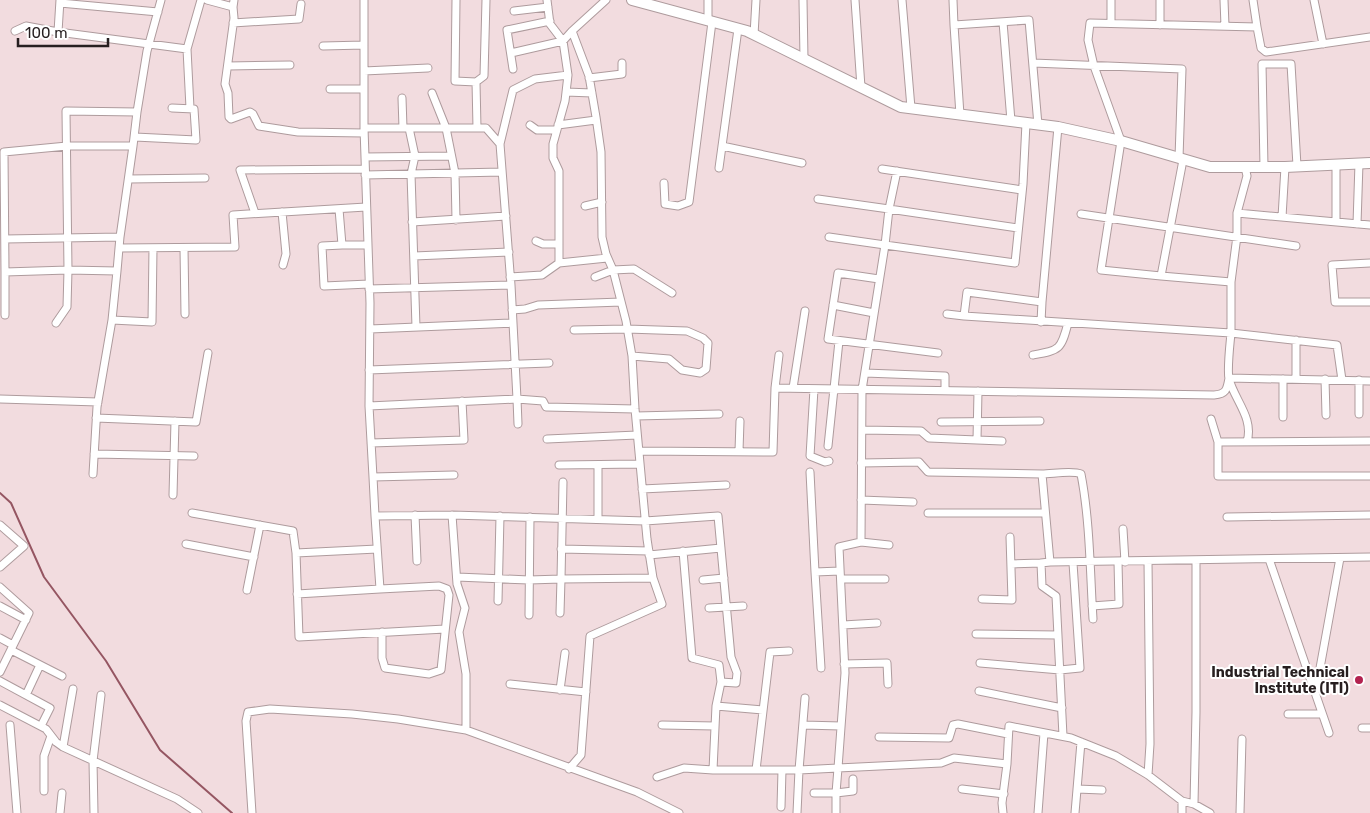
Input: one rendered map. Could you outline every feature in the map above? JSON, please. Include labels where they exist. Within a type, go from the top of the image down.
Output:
[{"type":"main road","points":[[632,0],[651,2],[754,35],[901,107],[1058,127],[1121,141],[1210,167],[1284,167],[1370,163]]},
{"type":"street","points":[[92,474],[96,418],[112,320],[120,237],[137,112],[150,43],[161,0]]},
{"type":"street","points":[[190,108],[187,49],[202,0]]},
{"type":"street","points":[[207,0],[234,2],[239,0]]},
{"type":"street","points":[[364,0],[364,130],[370,329],[369,406],[380,589]]},
{"type":"street","points":[[456,0],[455,81],[476,82],[484,76],[486,0]]},
{"type":"street","points":[[511,53],[563,41],[606,0]]},
{"type":"street","points":[[664,183],[665,204],[678,206],[689,202],[710,21],[708,0]]},
{"type":"street","points":[[754,35],[756,0]]},
{"type":"street","points":[[803,0],[804,59]]},
{"type":"street","points":[[855,0],[862,87]]},
{"type":"street","points":[[902,0],[911,108]]},
{"type":"street","points":[[953,0],[960,115]]},
{"type":"street","points":[[1111,0],[1111,24]]},
{"type":"street","points":[[1160,0],[1160,25]]},
{"type":"street","points":[[1224,0],[1225,26]]},
{"type":"street","points":[[1252,0],[1261,48],[1266,52],[1370,37]]},
{"type":"street","points":[[1314,0],[1323,44]]},
{"type":"street","points":[[58,32],[60,1],[158,12]]},
{"type":"street","points":[[234,2],[225,84],[228,93],[229,117],[231,119],[250,112],[259,126],[298,132],[406,128],[486,128],[500,144]]},
{"type":"street","points":[[514,10],[548,3],[550,21],[563,41],[568,75],[566,101],[557,127],[553,151],[553,158],[559,171],[559,263]]},
{"type":"street","points":[[233,23],[299,19],[301,4]]},
{"type":"street","points":[[954,26],[1029,20],[1038,125]]},
{"type":"street","points":[[514,69],[507,30],[550,21]]},
{"type":"street","points":[[1003,22],[1011,121]]},
{"type":"street","points":[[1231,282],[1101,270],[1121,141],[1094,66],[1088,40],[1090,23],[1257,27]]},
{"type":"street","points":[[15,31],[26,26],[187,49]]},
{"type":"street","points":[[719,168],[738,29]]},
{"type":"street","points":[[569,769],[581,755],[590,636],[662,604],[653,578],[645,520],[632,356],[613,270],[607,258],[602,237],[601,152],[592,93],[589,78],[572,31]]},
{"type":"street","points":[[324,46],[364,45]]},
{"type":"street","points":[[1076,62],[1094,66]]},
{"type":"street","points":[[589,78],[622,74],[622,63]]},
{"type":"street","points":[[1033,64],[1182,69],[1181,159],[1161,276]]},
{"type":"street","points":[[1264,167],[1262,64],[1291,64],[1297,166]]},
{"type":"street","points":[[228,66],[290,65]]},
{"type":"street","points":[[364,71],[428,68]]},
{"type":"street","points":[[518,424],[500,144],[513,90],[535,79],[568,75]]},
{"type":"street","points":[[476,82],[477,128]]},
{"type":"street","points":[[330,89],[364,89]]},
{"type":"street","points":[[566,92],[592,93]]},
{"type":"street","points":[[432,93],[446,128],[455,173],[456,220]]},
{"type":"street","points":[[402,98],[406,128],[415,156],[411,174],[416,327]]},
{"type":"street","points":[[135,137],[196,140],[194,108],[172,108]]},
{"type":"street","points":[[56,323],[67,306],[66,111],[137,112]]},
{"type":"street","points":[[530,125],[537,130],[596,120]]},
{"type":"street","points":[[829,237],[1015,263],[1026,123]]},
{"type":"street","points":[[1041,322],[1058,127]]},
{"type":"street","points":[[5,315],[2,152],[67,146],[133,146]]},
{"type":"street","points":[[722,146],[802,164]]},
{"type":"street","points":[[365,156],[451,156]]},
{"type":"street","points":[[1357,224],[1358,163]]},
{"type":"street","points":[[1336,164],[1336,222]]},
{"type":"street","points":[[775,388],[1223,395],[1227,390],[1229,378],[1231,282],[1237,213],[1247,176],[1245,167]]},
{"type":"street","points":[[1282,217],[1284,167]]},
{"type":"street","points":[[882,169],[1022,190]]},
{"type":"street","points":[[256,213],[240,170],[411,174],[502,172]]},
{"type":"street","points":[[861,542],[862,390],[889,210],[897,171]]},
{"type":"street","points":[[129,179],[205,178]]},
{"type":"street","points":[[818,199],[1018,228]]},
{"type":"street","points":[[585,206],[602,202]]},
{"type":"street","points":[[119,248],[235,247],[234,215],[366,207]]},
{"type":"street","points":[[339,208],[342,245]]},
{"type":"street","points":[[282,212],[286,254],[284,265]]},
{"type":"street","points":[[1237,213],[1370,225]]},
{"type":"street","points":[[1081,214],[1296,246]]},
{"type":"street","points":[[412,222],[506,216]]},
{"type":"street","points":[[5,239],[120,237]]},
{"type":"street","points":[[536,240],[543,244],[559,244]]},
{"type":"street","points":[[368,244],[322,246],[324,286],[415,288],[510,281],[542,275],[559,263],[607,258]]},
{"type":"street","points":[[112,320],[152,322],[153,248]]},
{"type":"street","points":[[184,248],[185,314]]},
{"type":"street","points":[[414,256],[508,252]]},
{"type":"street","points":[[1370,263],[1332,264],[1335,302],[1370,302]]},
{"type":"street","points":[[595,277],[613,270],[634,269],[672,293]]},
{"type":"street","points":[[5,272],[117,271]]},
{"type":"street","points":[[879,279],[838,273],[828,339],[938,353]]},
{"type":"street","points":[[964,316],[967,292],[1042,302]]},
{"type":"street","points":[[512,310],[538,305],[621,302]]},
{"type":"street","points":[[833,305],[874,312]]},
{"type":"street","points":[[793,388],[805,311]]},
{"type":"street","points":[[948,314],[1041,322],[1230,332],[1337,345],[1342,380]]},
{"type":"street","points":[[370,329],[513,323]]},
{"type":"street","points":[[1033,355],[1053,351],[1062,344],[1068,323]]},
{"type":"street","points":[[574,330],[687,331],[703,338],[708,343],[706,369],[700,373],[682,370],[669,359],[632,356]]},
{"type":"street","points":[[1296,340],[1296,379]]},
{"type":"street","points":[[828,446],[839,341]]},
{"type":"street","points":[[96,418],[196,422],[208,353]]},
{"type":"street","points":[[639,451],[773,452],[775,388],[779,355]]},
{"type":"street","points":[[369,370],[549,364]]},
{"type":"street","points":[[864,373],[945,376],[945,391]]},
{"type":"street","points":[[1229,378],[1370,381]]},
{"type":"street","points":[[1229,378],[1248,422],[1250,433],[1247,442]]},
{"type":"street","points":[[1283,379],[1283,417]]},
{"type":"street","points":[[1325,380],[1326,415]]},
{"type":"street","points":[[1359,380],[1359,414]]},
{"type":"street","points":[[814,389],[810,456],[826,462],[829,461]]},
{"type":"street","points":[[977,440],[978,392]]},
{"type":"street","points":[[0,399],[98,402]]},
{"type":"street","points":[[369,406],[517,399],[543,400],[546,407],[719,414]]},
{"type":"street","points":[[371,443],[464,440],[462,401]]},
{"type":"street","points":[[1211,419],[1218,442],[1218,476],[1370,476]]},
{"type":"street","points":[[173,495],[174,421]]},
{"type":"street","points":[[739,451],[740,421]]},
{"type":"street","points":[[940,422],[1040,422]]},
{"type":"street","points":[[862,430],[921,431],[929,438],[1002,441]]},
{"type":"street","points":[[547,439],[638,435]]},
{"type":"street","points":[[1218,442],[1370,441]]},
{"type":"street","points":[[94,454],[194,456]]},
{"type":"street","points":[[861,463],[919,462],[928,472],[1042,474],[1078,472],[1081,474],[1084,488],[1093,619]]},
{"type":"street","points":[[559,465],[640,464]]},
{"type":"street","points":[[598,465],[598,519]]},
{"type":"street","points":[[810,472],[821,668]]},
{"type":"street","points":[[1042,474],[1050,562]]},
{"type":"street","points":[[373,477],[454,475]]},
{"type":"street","points":[[560,613],[563,482]]},
{"type":"street","points":[[642,489],[726,486]]},
{"type":"street","points":[[861,500],[912,502]]},
{"type":"street","points":[[192,513],[293,531],[296,553],[299,637],[445,629]]},
{"type":"street","points":[[928,513],[1045,513]]},
{"type":"street","points":[[415,515],[417,561]]},
{"type":"street","points":[[376,516],[452,515],[645,520],[718,516],[731,657],[736,673],[736,683],[721,682]]},
{"type":"street","points":[[452,515],[457,584],[465,608],[460,632],[466,674],[466,730]]},
{"type":"street","points":[[498,601],[500,516]]},
{"type":"street","points":[[1227,517],[1370,516]]},
{"type":"street","points":[[529,615],[530,517]]},
{"type":"street","points":[[0,525],[24,546],[0,567]]},
{"type":"street","points":[[247,590],[260,525]]},
{"type":"street","points":[[1092,606],[1120,604],[1123,529]]},
{"type":"street","points":[[982,599],[1012,600],[1010,537]]},
{"type":"street","points":[[836,813],[844,664],[839,547],[861,542],[889,545]]},
{"type":"street","points":[[186,544],[254,557]]},
{"type":"street","points":[[561,549],[649,553],[721,548]]},
{"type":"street","points":[[296,553],[377,549]]},
{"type":"street","points":[[683,551],[692,658],[720,665],[721,682],[716,706],[713,770]]},
{"type":"street","points":[[1011,564],[1370,557]]},
{"type":"street","points":[[1315,693],[1340,558]]},
{"type":"street","points":[[1270,559],[1329,733]]},
{"type":"street","points":[[1182,813],[1194,796],[1196,560]]},
{"type":"street","points":[[1148,561],[1150,744],[1148,775]]},
{"type":"street","points":[[1041,563],[1042,586],[1056,596],[1063,736]]},
{"type":"street","points":[[980,663],[1060,670],[1080,668],[1072,563]]},
{"type":"street","points":[[815,572],[885,579]]},
{"type":"street","points":[[457,577],[529,580],[653,578]]},
{"type":"street","points":[[703,580],[724,578]]},
{"type":"street","points":[[297,594],[439,586],[447,588],[449,595],[441,670],[429,674],[386,668],[382,658],[382,632]]},
{"type":"street","points":[[0,587],[29,613],[1,668]]},
{"type":"street","points":[[0,606],[26,620]]},
{"type":"street","points":[[709,608],[743,606]]},
{"type":"street","points":[[843,625],[877,623]]},
{"type":"street","points":[[976,634],[1058,635]]},
{"type":"street","points":[[0,638],[40,665],[62,676]]},
{"type":"street","points":[[756,770],[770,652],[789,651]]},
{"type":"street","points":[[560,690],[565,653]]},
{"type":"street","points":[[844,664],[887,663],[888,684]]},
{"type":"street","points":[[26,695],[40,665]]},
{"type":"street","points":[[0,681],[50,708],[41,726]]},
{"type":"street","points":[[510,684],[586,692]]},
{"type":"street","points":[[63,747],[73,689]]},
{"type":"street","points":[[980,691],[1062,708]]},
{"type":"street","points":[[94,813],[93,761],[101,695]]},
{"type":"street","points":[[797,813],[805,698]]},
{"type":"street","points":[[0,705],[46,729],[56,742],[63,747],[177,799],[198,813]]},
{"type":"street","points":[[716,706],[763,710]]},
{"type":"street","points":[[252,813],[246,721],[248,712],[270,709],[352,714],[466,730],[569,769],[637,792],[679,813]]},
{"type":"street","points":[[1288,714],[1322,714]]},
{"type":"street","points":[[879,737],[949,738],[953,725],[958,724],[1008,734]]},
{"type":"street","points":[[10,725],[17,813]]},
{"type":"street","points":[[662,725],[715,726]]},
{"type":"street","points":[[803,725],[841,726]]},
{"type":"street","points":[[1003,813],[1008,726],[1063,736],[1116,756],[1188,802],[1210,813]]},
{"type":"street","points":[[1362,728],[1370,728]]},
{"type":"street","points":[[1038,813],[1044,732]]},
{"type":"street","points":[[44,790],[44,756],[51,736]]},
{"type":"street","points":[[1240,813],[1242,739]]},
{"type":"street","points":[[1075,813],[1081,742]]},
{"type":"street","points":[[657,777],[684,768],[799,770],[941,764],[954,758],[1007,764]]},
{"type":"street","points":[[781,808],[782,770]]},
{"type":"street","points":[[814,793],[853,791],[853,779]]},
{"type":"street","points":[[962,788],[1004,794]]},
{"type":"street","points":[[1077,789],[1102,790]]},
{"type":"street","points":[[60,813],[62,793]]},
{"type":"waterway","points":[[0,493],[11,503],[44,577],[106,661],[160,750],[232,813]]},
{"type":"place","name":"Industrial Technical Institute (ITI)","points":[[1359,680]]}]
